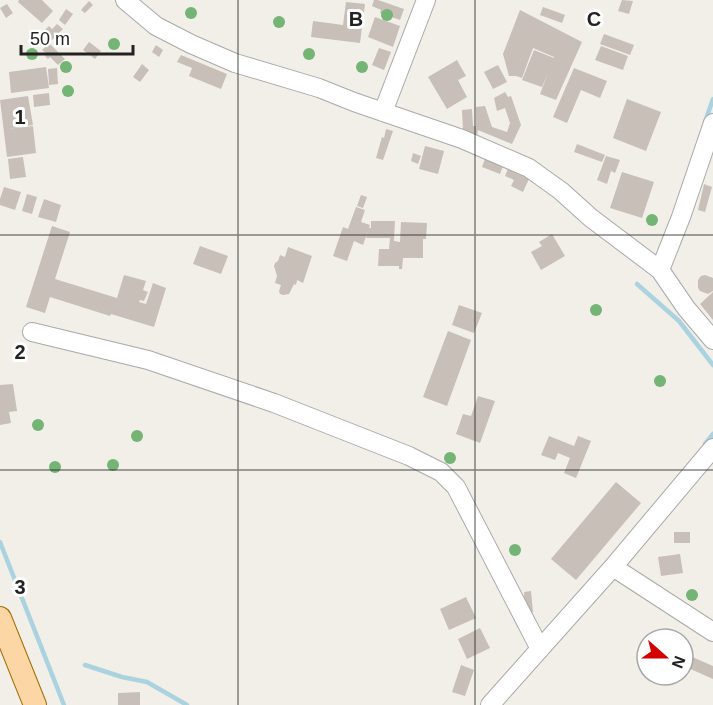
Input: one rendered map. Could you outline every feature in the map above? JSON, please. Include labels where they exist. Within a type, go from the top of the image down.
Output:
[{"type":"main road","points":[[0,618],[32,698]]},
{"type":"street","points":[[125,0],[156,26],[235,63],[319,88],[462,139],[529,168],[660,270],[686,308],[713,340]]},
{"type":"street","points":[[383,112],[426,0]]},
{"type":"street","points":[[660,270],[713,123]]},
{"type":"street","points":[[32,332],[148,360],[274,403],[410,456],[441,472],[456,488],[540,649]]},
{"type":"street","points":[[490,705],[613,567],[713,448]]},
{"type":"street","points":[[613,567],[713,632]]},
{"type":"building","points":[[19,0],[42,0],[53,11],[42,23],[18,2]]},
{"type":"building","points":[[374,0],[404,9],[400,20],[380,13],[381,10],[372,6]]},
{"type":"building","points":[[622,0],[633,1],[629,14],[618,11]]},
{"type":"building","points":[[89,1],[93,5],[85,13],[81,10]]},
{"type":"building","points":[[346,2],[365,4],[360,43],[311,37],[313,21],[343,25]]},
{"type":"building","points":[[7,4],[13,13],[6,18],[0,8]]},
{"type":"building","points":[[543,7],[565,15],[562,23],[540,15]]},
{"type":"building","points":[[66,9],[73,14],[65,25],[59,20]]},
{"type":"building","points":[[520,10],[582,42],[556,100],[540,94],[548,73],[542,87],[522,80],[534,50],[554,57],[533,48],[522,78],[509,76],[503,54]]},
{"type":"building","points":[[375,17],[400,26],[393,47],[368,37]]},
{"type":"building","points":[[57,24],[63,29],[52,40],[43,32],[49,26],[52,29]]},
{"type":"building","points":[[604,34],[634,45],[630,55],[600,44]]},
{"type":"building","points":[[89,42],[101,51],[95,59],[83,50]]},
{"type":"building","points":[[49,43],[65,59],[58,65],[50,57],[48,59],[45,56],[47,54],[42,50]]},
{"type":"building","points":[[156,45],[163,50],[159,57],[152,52]]},
{"type":"building","points":[[601,46],[628,56],[623,70],[595,60]]},
{"type":"building","points":[[379,48],[391,52],[384,70],[372,65]]},
{"type":"building","points":[[181,55],[227,74],[221,89],[189,76],[192,68],[177,62]]},
{"type":"building","points":[[457,60],[466,76],[458,80],[467,97],[447,109],[428,77]]},
{"type":"building","points":[[142,64],[149,70],[140,82],[133,77]]},
{"type":"building","points":[[498,65],[507,82],[493,89],[484,72]]},
{"type":"building","points":[[46,67],[49,88],[11,93],[9,72]]},
{"type":"building","points":[[57,68],[58,84],[49,85],[48,69]]},
{"type":"building","points":[[574,68],[607,81],[600,98],[581,90],[567,123],[553,117]]},
{"type":"building","points":[[505,92],[508,97],[511,96],[521,125],[512,144],[478,130],[477,136],[463,131],[462,110],[472,109],[473,126],[476,126],[476,107],[485,106],[492,127],[507,132],[510,123],[505,108],[497,111],[494,98]]},
{"type":"building","points":[[49,93],[50,105],[34,107],[33,95]]},
{"type":"building","points":[[28,96],[33,125],[7,129],[33,126],[36,153],[7,157],[0,100]]},
{"type":"building","points":[[627,99],[661,112],[646,151],[613,138]]},
{"type":"building","points":[[386,129],[393,131],[383,160],[376,158]]},
{"type":"building","points":[[577,144],[605,155],[602,162],[574,152]]},
{"type":"building","points":[[425,146],[444,151],[438,174],[419,169]]},
{"type":"building","points":[[413,153],[421,156],[418,164],[411,161]]},
{"type":"building","points":[[606,156],[620,160],[615,173],[611,171],[607,184],[597,180]]},
{"type":"building","points":[[23,157],[26,177],[10,179],[8,159]]},
{"type":"building","points":[[485,159],[503,166],[500,174],[482,167]]},
{"type":"building","points":[[508,169],[529,179],[523,192],[511,186],[514,180],[505,176]]},
{"type":"building","points":[[622,172],[654,182],[642,218],[610,208]]},
{"type":"building","points":[[704,184],[712,187],[705,212],[698,210]]},
{"type":"building","points":[[4,187],[21,192],[15,210],[0,205]]},
{"type":"building","points":[[27,194],[37,197],[32,214],[22,211]]},
{"type":"building","points":[[361,195],[367,197],[363,208],[357,206]]},
{"type":"building","points":[[44,199],[61,205],[56,222],[38,217]]},
{"type":"building","points":[[356,207],[365,210],[361,222],[370,225],[369,228],[371,228],[371,221],[395,221],[394,241],[400,242],[401,222],[427,223],[426,239],[423,239],[423,258],[403,258],[402,269],[399,269],[399,266],[378,266],[379,249],[389,249],[390,238],[366,238],[368,231],[363,245],[354,241],[347,261],[333,256],[343,227],[348,229]]},
{"type":"building","points":[[52,226],[70,232],[55,279],[117,298],[124,275],[146,281],[143,290],[148,292],[144,301],[139,302],[146,304],[153,283],[166,288],[154,327],[50,297],[45,313],[26,307]]},
{"type":"building","points":[[552,234],[565,256],[541,270],[531,252],[542,246],[539,242]]},
{"type":"building","points":[[200,246],[228,256],[221,274],[193,264]]},
{"type":"building","points":[[288,247],[312,256],[303,283],[297,280],[289,294],[283,295],[279,291],[281,285],[275,283],[277,276],[274,266],[280,255],[285,257]]},
{"type":"building","points":[[705,275],[713,278],[713,291],[708,294],[698,288],[698,280]]},
{"type":"building","points":[[713,292],[713,320],[700,304]]},
{"type":"building","points":[[459,305],[482,313],[474,333],[452,325]]},
{"type":"building","points":[[448,331],[471,340],[447,406],[423,397]]},
{"type":"building","points":[[13,384],[17,411],[9,412],[11,423],[0,425],[0,385]]},
{"type":"building","points":[[478,396],[495,401],[480,443],[456,434],[463,414],[471,416]]},
{"type":"building","points":[[549,436],[574,446],[578,436],[591,441],[576,478],[564,473],[570,458],[558,453],[555,460],[541,455]]},
{"type":"building","points":[[616,482],[641,503],[576,580],[551,559]]},
{"type":"building","points":[[674,532],[690,532],[690,543],[674,543]]},
{"type":"building","points":[[680,554],[683,573],[661,576],[658,557]]},
{"type":"building","points":[[531,591],[533,612],[525,612],[524,592]]},
{"type":"building","points":[[466,597],[476,618],[449,630],[440,609]]},
{"type":"building","points":[[480,628],[490,648],[467,659],[458,639]]},
{"type":"building","points":[[695,658],[713,666],[713,679],[695,671]]},
{"type":"building","points":[[461,665],[474,670],[465,696],[452,692]]},
{"type":"building","points":[[140,692],[140,705],[118,705],[118,693]]},
{"type":"waterway","points":[[705,122],[713,99]]},
{"type":"waterway","points":[[637,284],[679,321],[713,365]]},
{"type":"waterway","points":[[705,444],[713,434]]},
{"type":"waterway","points":[[0,542],[64,705]]},
{"type":"waterway","points":[[85,665],[147,682],[187,705]]}]
